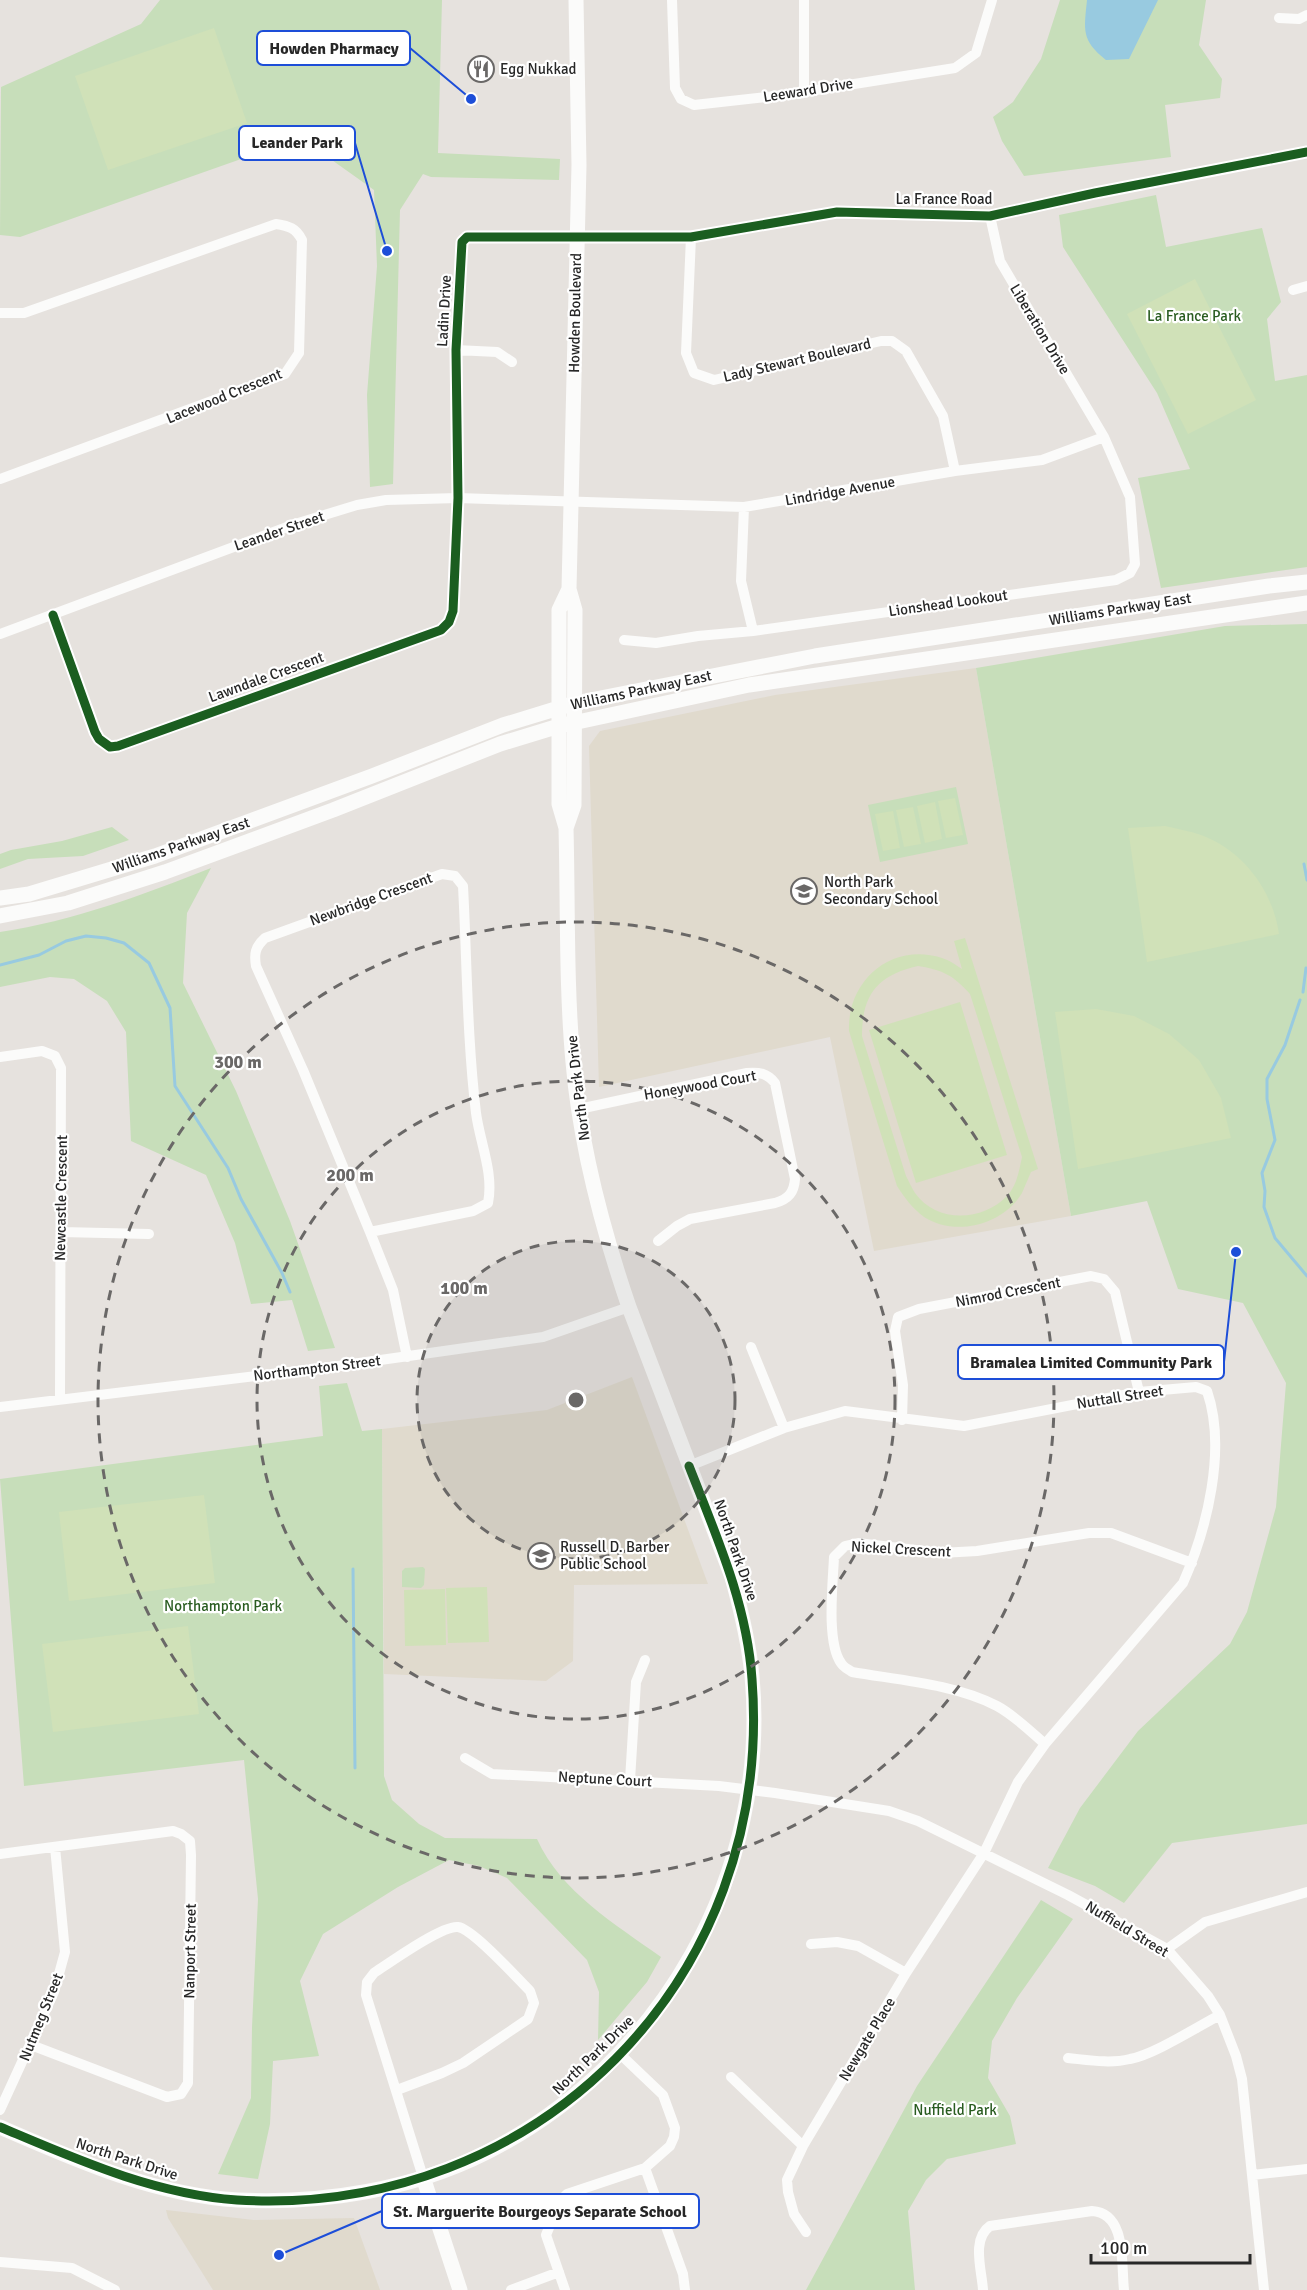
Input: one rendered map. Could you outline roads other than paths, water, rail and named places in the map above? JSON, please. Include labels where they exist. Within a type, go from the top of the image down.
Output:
[{"type":"main road","name":"Howden Boulevard","points":[[575,722],[575,610],[569,589],[579,111],[576,0]]},
{"type":"main road","name":"Williams Parkway East","points":[[0,898],[29,894],[155,856],[503,725],[575,703],[815,656],[1307,582]]},
{"type":"main road","name":"Howden Boulevard","points":[[558,726],[559,610],[569,589]]},
{"type":"main road","name":"Williams Parkway East","points":[[0,916],[68,903],[165,872],[333,810],[500,744],[558,726],[749,685],[1307,603]]},
{"type":"main road","name":"North Park Drive","points":[[566,828],[574,805],[575,722]]},
{"type":"main road","name":"North Park Drive","points":[[0,2127],[121,2176],[177,2191],[226,2198],[299,2200],[325,2198],[423,2177],[485,2154],[547,2117],[573,2098],[620,2054],[664,2002],[707,1930],[736,1850],[748,1790],[754,1709],[748,1647],[732,1577],[629,1307],[586,1154],[572,1061],[566,828],[559,804],[558,726]]},
{"type":"main road","points":[[423,2177],[460,2290]]},
{"type":"street","name":"Leeward Drive","points":[[672,0],[675,88],[681,99],[694,105],[955,68],[976,53],[992,0]]},
{"type":"street","points":[[804,0],[804,91]]},
{"type":"street","points":[[1279,18],[1299,19],[1307,15]]},
{"type":"street","name":"La France Road","points":[[577,238],[691,237],[837,212],[990,216],[1307,152]]},
{"type":"street","name":"Liberation Drive","points":[[990,216],[1000,261],[1104,437]]},
{"type":"street","name":"Lacewood Crescent","points":[[0,313],[24,313],[276,224],[288,226],[297,231],[302,240],[299,353],[285,374],[0,479]]},
{"type":"street","name":"Ladin Drive","points":[[458,498],[456,350],[462,242],[467,237],[577,238]]},
{"type":"street","name":"Lady Stewart Boulevard","points":[[691,237],[686,353],[694,374],[714,380],[881,341],[892,341],[906,351],[943,416],[955,471]]},
{"type":"street","points":[[1293,291],[1307,286]]},
{"type":"street","points":[[456,350],[496,352],[512,362]]},
{"type":"street","name":"Lindridge Avenue","points":[[570,503],[744,507],[955,471],[1042,460],[1104,437]]},
{"type":"street","name":"Lionshead Lookout","points":[[624,640],[656,644],[698,636],[753,631],[1116,580],[1130,573],[1135,564],[1130,497],[1104,437]]},
{"type":"street","name":"Leander Street","points":[[0,634],[295,524],[357,505],[386,500],[458,498],[570,503]]},
{"type":"street","name":"Lawndale Crescent","points":[[53,615],[95,732],[99,739],[110,747],[118,746],[441,630],[449,622],[453,611],[458,498]]},
{"type":"street","points":[[744,507],[741,581],[753,631]]},
{"type":"street","name":"Newbridge Crescent","points":[[370,1232],[473,1211],[488,1203],[491,1188],[477,1115],[470,1036],[463,886],[455,876],[442,874],[265,938],[258,944],[254,953],[256,966],[303,1070],[393,1290],[407,1357]]},
{"type":"street","name":"Newcastle Crescent","points":[[0,1057],[42,1051],[55,1056],[61,1068],[60,1398]]},
{"type":"street","name":"Honeywood Court","points":[[579,1109],[747,1073],[760,1072],[776,1083],[795,1179],[795,1188],[790,1195],[783,1201],[690,1220],[677,1226],[658,1241]]},
{"type":"street","points":[[61,1232],[149,1234]]},
{"type":"street","name":"Nimrod Crescent","points":[[902,1420],[903,1385],[895,1331],[898,1317],[919,1309],[1091,1276],[1104,1279],[1115,1292],[1139,1392]]},
{"type":"street","name":"Northampton Street","points":[[0,1407],[407,1357],[543,1337],[629,1307]]},
{"type":"street","points":[[751,1347],[784,1428]]},
{"type":"street","name":"Nuttall Street","points":[[689,1466],[784,1428],[845,1411],[902,1420],[964,1426],[1139,1392],[1196,1387],[1207,1391],[1212,1404],[1215,1456],[1208,1508],[1192,1563],[1183,1583],[1045,1744],[1018,1782],[984,1853]]},
{"type":"street","name":"Nickel Crescent","points":[[1045,1744],[1000,1708],[982,1698],[962,1692],[852,1672],[842,1665],[837,1655],[831,1617],[834,1557],[844,1546],[858,1543],[941,1553],[976,1551],[1089,1533],[1111,1533],[1192,1563]]},
{"type":"street","points":[[630,1780],[636,1682],[645,1660]]},
{"type":"street","name":"Neptune Court","points":[[465,1758],[492,1774],[630,1780],[748,1790]]},
{"type":"street","name":"Nuffield Street","points":[[748,1790],[889,1811],[918,1821],[1068,1895],[1167,1949],[1208,1996],[1220,2015],[1236,2056],[1242,2079],[1264,2290]]},
{"type":"street","name":"Nanport Street","points":[[0,1854],[173,1831],[190,1841],[188,2083],[181,2094],[167,2097],[31,2044]]},
{"type":"street","name":"Nutmeg Street","points":[[0,2110],[54,1992],[65,1952],[55,1847]]},
{"type":"street","name":"Newgate Place","points":[[806,2232],[794,2214],[787,2180],[803,2146],[906,1973],[984,1853]]},
{"type":"street","points":[[1167,1949],[1205,1922],[1307,1892]]},
{"type":"street","points":[[397,2090],[463,2063],[528,2019],[534,2003],[530,1991],[470,1933],[457,1927],[442,1930],[374,1973],[367,1982],[366,1995],[423,2177]]},
{"type":"street","points":[[811,1944],[837,1942],[858,1946],[906,1973]]},
{"type":"street","points":[[1068,2058],[1111,2061],[1130,2059],[1220,2015]]},
{"type":"street","points":[[565,2290],[546,2235],[560,2201],[567,2194],[645,2168],[670,2146],[675,2128],[663,2095],[620,2054]]},
{"type":"street","points":[[731,2077],[803,2146]]},
{"type":"street","points":[[645,2168],[683,2274],[685,2290]]},
{"type":"street","points":[[1252,2175],[1307,2169]]},
{"type":"street","points":[[983,2290],[979,2244],[985,2230],[990,2226],[1092,2211],[1106,2215],[1118,2228],[1124,2290]]},
{"type":"street","points":[[0,2262],[72,2268],[114,2290]]},
{"type":"street","points":[[511,2290],[559,2272]]},
{"type":"water","points":[[1087,0],[1158,0],[1129,59],[1106,60],[1092,46],[1085,27]]},
{"type":"waterway","points":[[1304,864],[1307,880]]},
{"type":"waterway","points":[[0,965],[39,955],[66,941],[86,936],[124,943],[149,963],[170,1008],[175,1086],[228,1168],[241,1199],[290,1292]]},
{"type":"waterway","points":[[1303,992],[1306,968]]},
{"type":"waterway","points":[[1300,1000],[1285,1045],[1267,1079],[1267,1099],[1275,1140],[1262,1173],[1265,1191],[1264,1207],[1275,1238],[1307,1276]]},
{"type":"waterway","points":[[353,1569],[355,1768]]},
{"type":"place","name":"Egg Nukkad","points":[[481,69]]},
{"type":"place","name":"Howden Pharmacy","points":[[471,99]]},
{"type":"place","name":"Leander Park","points":[[387,251]]},
{"type":"place","name":"North Park Secondary School","points":[[804,891]]},
{"type":"place","name":"Bramalea Limited Community Park","points":[[1236,1252]]},
{"type":"place","name":"Russell D. Barber Public School","points":[[541,1556]]},
{"type":"place","name":"St. Marguerite Bourgeoys Separate School","points":[[279,2255]]},
{"type":"park label","name":"La France Park","points":[[1194,316]]},
{"type":"park label","name":"Northampton Park","points":[[223,1606]]},
{"type":"park label","name":"Nuffield Park","points":[[955,2110]]}]
